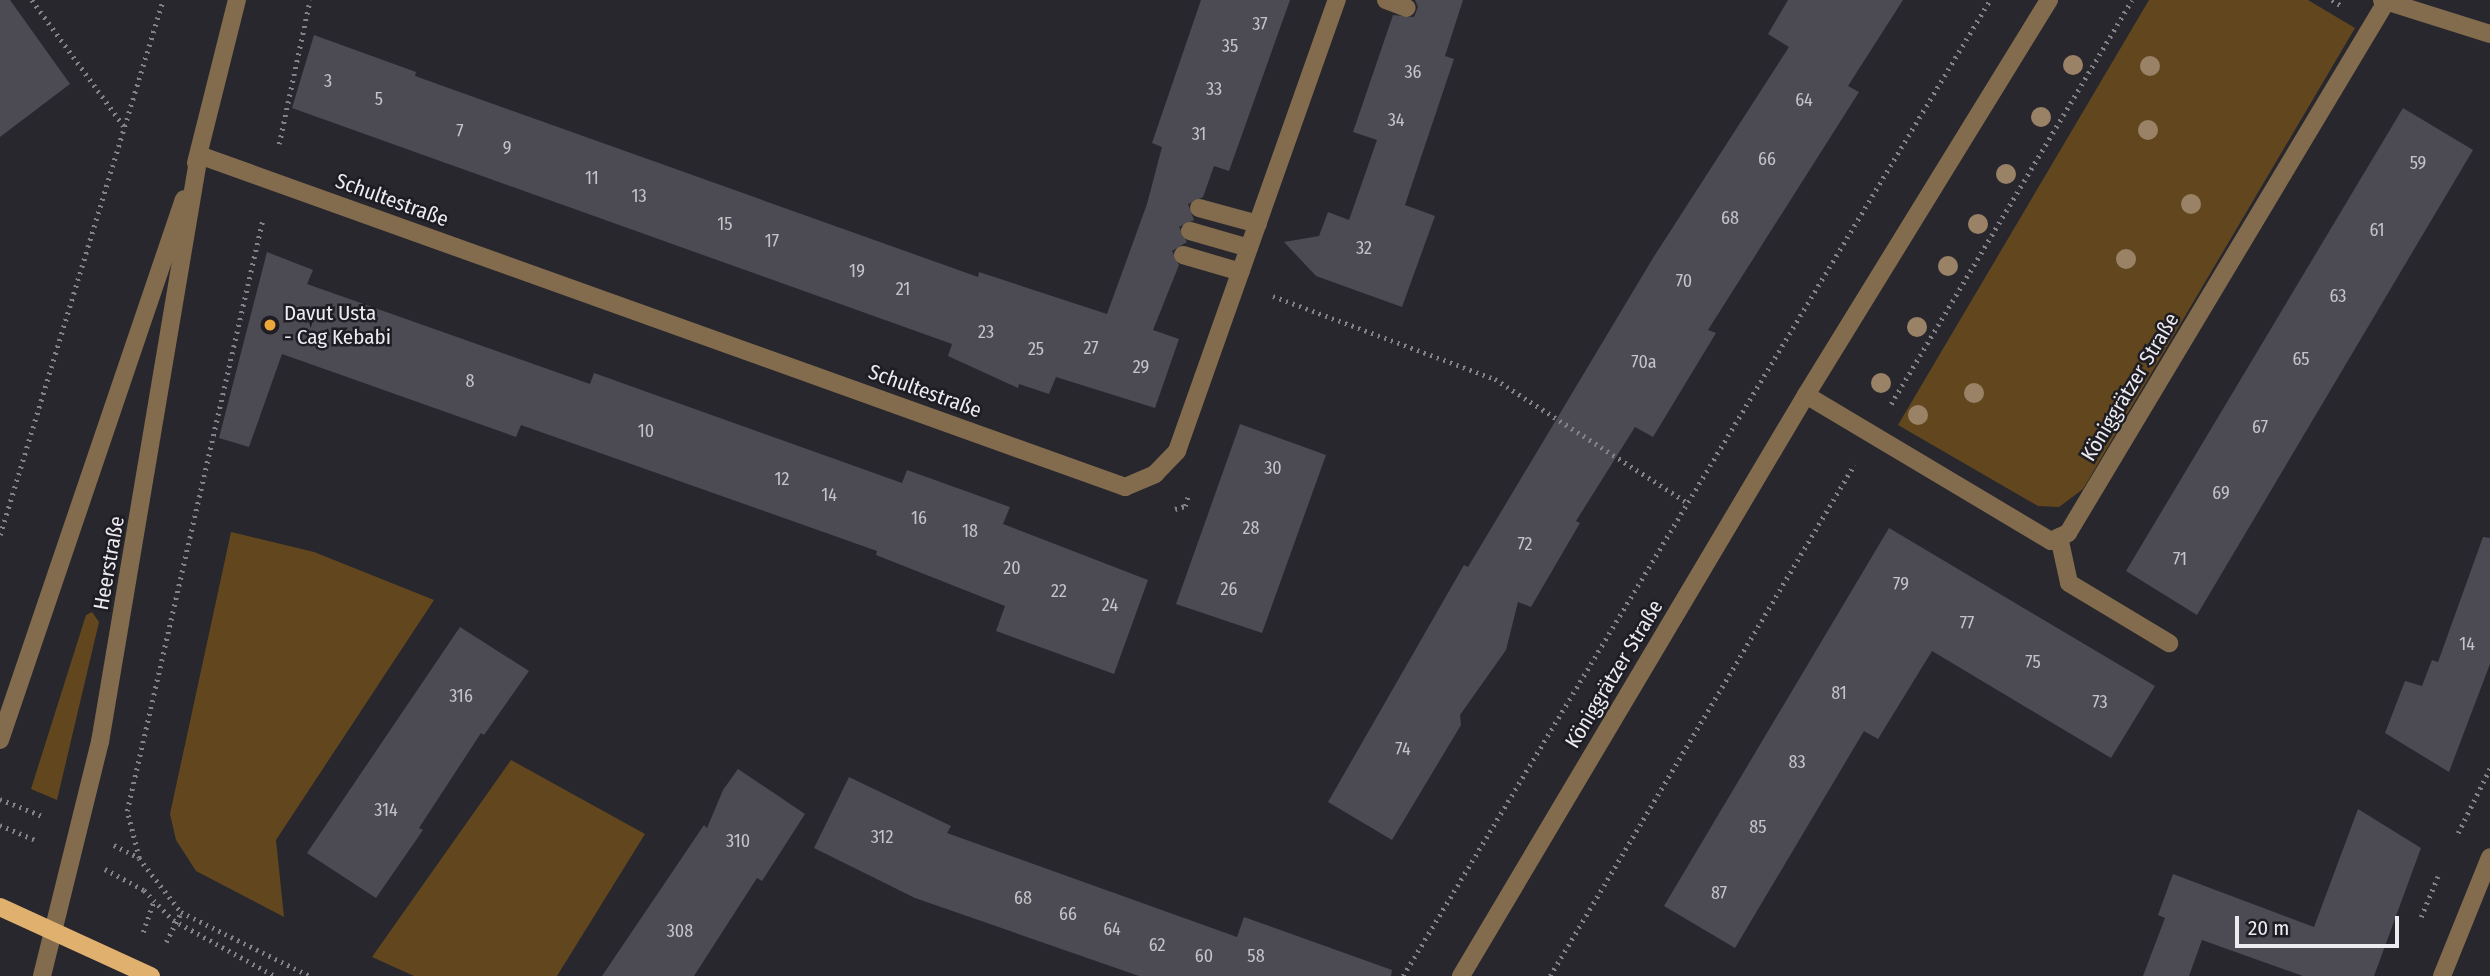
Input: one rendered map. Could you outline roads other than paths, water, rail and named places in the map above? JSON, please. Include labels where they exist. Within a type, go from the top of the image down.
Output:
[{"type":"main road","points":[[0,907],[151,976]]},
{"type":"street","name":"Heerstraße","points":[[43,976],[80,831],[136,543],[199,155],[237,0]]},
{"type":"street","name":"Schultestraße","points":[[199,155],[1125,487],[1155,474],[1177,451],[1337,0]]},
{"type":"street","points":[[1386,0],[1407,8]]},
{"type":"street","name":"Königgrätzer Straße","points":[[1461,976],[1806,395],[2049,0]]},
{"type":"street","points":[[2384,1],[2490,34]]},
{"type":"street","name":"Königgrätzer Straße","points":[[2059,537],[2068,534],[2384,1]]},
{"type":"street","name":"Heerstraße","points":[[0,740],[199,155]]},
{"type":"street","points":[[1199,208],[1258,224]]},
{"type":"street","points":[[1190,231],[1249,248]]},
{"type":"street","points":[[1182,255],[1241,272]]},
{"type":"street","points":[[1806,395],[2051,541],[2059,537],[2069,583],[2169,643]]},
{"type":"street","points":[[2442,976],[2490,857]]},
{"type":"place","name":"Davut Usta - Cag Kebabi","points":[[270,325]]}]
